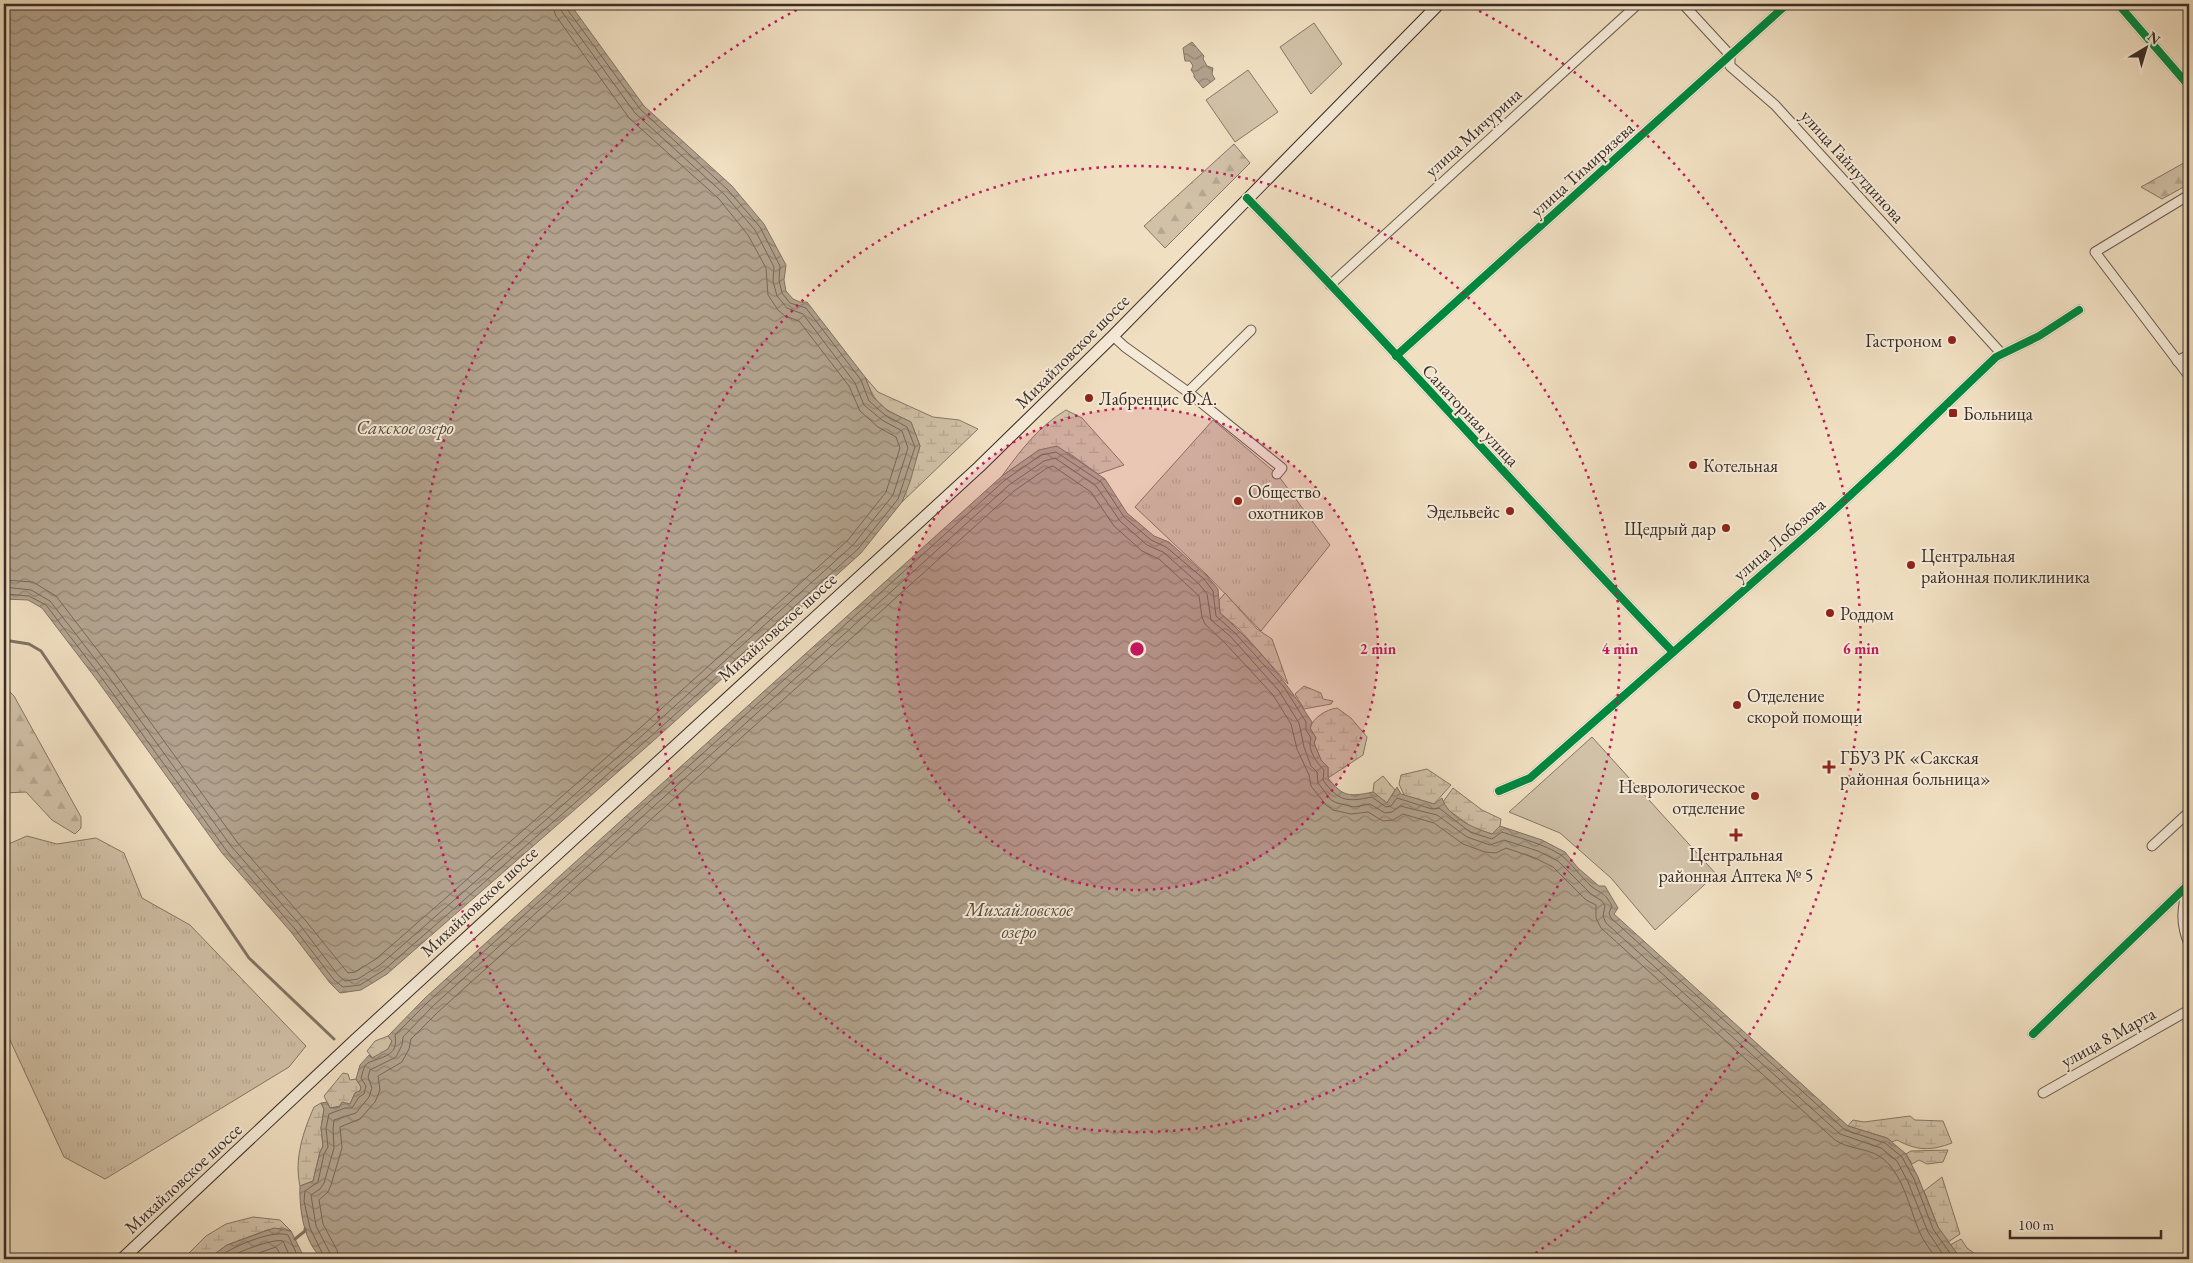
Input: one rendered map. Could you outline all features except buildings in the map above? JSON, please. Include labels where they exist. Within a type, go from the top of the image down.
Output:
[{"type":"main road","name":"Михайловское шоссе","points":[[122,1259],[354,1040],[979,467],[1112,336],[1439,4]]},
{"type":"street","name":"улица Мичурина","points":[[1330,285],[1638,4]]},
{"type":"street","name":"улица Гайнутдинова","points":[[1684,4],[1730,56],[1730,66],[1775,104],[2003,352]]},
{"type":"street","name":"улица Тимирязева","points":[[1396,356],[1787,4]]},
{"type":"street","points":[[2118,4],[2189,86]]},
{"type":"street","points":[[2189,195],[2096,252],[2189,376]]},
{"type":"street","name":"Санаторная улица","points":[[1247,198],[1330,285],[1554,528],[1673,652]]},
{"type":"street","name":"улица Лобозова","points":[[1499,791],[1530,778],[1873,475],[2003,352],[2039,336],[2080,310]]},
{"type":"street","points":[[1188,392],[1251,330]]},
{"type":"street","points":[[1112,336],[1188,392],[1282,468],[1277,474]]},
{"type":"street","points":[[2177,361],[2189,355]]},
{"type":"street","points":[[2152,846],[2189,812]]},
{"type":"street","points":[[2189,884],[2182,905],[2182,920],[2189,944]]},
{"type":"street","points":[[2033,1034],[2189,884]]},
{"type":"street","name":"улица 8 Марта","points":[[2043,1092],[2189,1010]]},
{"type":"green space","points":[[1314,23],[1342,64],[1311,94],[1280,47]]},
{"type":"green space","points":[[1248,70],[1278,112],[1235,142],[1206,100]]},
{"type":"green space","points":[[1234,144],[1250,163],[1165,248],[1144,226]]},
{"type":"green space","points":[[2189,160],[2189,184],[2162,199],[2141,187]]},
{"type":"green space","points":[[865,377],[878,392],[933,417],[959,420],[978,429],[902,502],[920,446],[911,422],[882,406],[873,395]]},
{"type":"green space","points":[[1066,410],[1082,418],[1124,465],[1098,474],[1069,453],[1039,450],[1002,476],[1023,448],[1039,431]]},
{"type":"green space","points":[[1213,420],[1277,474],[1330,545],[1261,631],[1207,575],[1135,507]]},
{"type":"green space","points":[[1225,593],[1257,629],[1272,639],[1288,684],[1239,629],[1220,613],[1219,600]]},
{"type":"green space","points":[[4,686],[14,696],[81,817],[81,828],[75,834],[52,820],[26,792],[4,793]]},
{"type":"green space","points":[[1304,686],[1321,693],[1323,699],[1333,701],[1331,704],[1304,709],[1295,694]]},
{"type":"green space","points":[[1337,708],[1351,718],[1367,737],[1363,755],[1328,778],[1328,767],[1321,760],[1314,743],[1316,738],[1310,728],[1320,715],[1328,710]]},
{"type":"green space","points":[[1592,737],[1716,874],[1655,930],[1611,878],[1560,833],[1509,812]]},
{"type":"green space","points":[[1427,769],[1451,785],[1434,804],[1404,795],[1399,784],[1401,775]]},
{"type":"green space","points":[[1383,776],[1395,790],[1387,803],[1373,792],[1374,783]]},
{"type":"green space","points":[[1453,788],[1482,810],[1501,819],[1500,826],[1492,834],[1472,827],[1444,807],[1443,802]]},
{"type":"green space","points":[[27,836],[57,844],[96,838],[124,853],[142,898],[190,925],[306,1046],[289,1067],[105,1179],[64,1157],[4,1027],[4,846]]},
{"type":"green space","points":[[388,1036],[392,1041],[388,1049],[375,1061],[367,1051],[375,1041]]},
{"type":"green space","points":[[343,1073],[348,1074],[350,1080],[356,1079],[361,1087],[360,1091],[355,1093],[350,1104],[330,1108],[324,1096]]},
{"type":"green space","points":[[321,1103],[324,1109],[321,1128],[323,1146],[313,1181],[300,1186],[298,1176],[299,1156],[306,1126],[314,1107]]},
{"type":"green space","points":[[1910,1116],[1915,1120],[1943,1121],[1952,1143],[1924,1149],[1897,1140],[1892,1142],[1887,1138],[1848,1126],[1853,1120],[1864,1122]]},
{"type":"green space","points":[[1948,1150],[1943,1162],[1927,1164],[1919,1160],[1912,1164],[1906,1154],[1911,1151]]},
{"type":"green space","points":[[1942,1177],[1960,1234],[1948,1242],[1938,1227],[1924,1191]]},
{"type":"green space","points":[[253,1217],[280,1220],[291,1231],[283,1228],[267,1230],[227,1245],[208,1259],[183,1259],[206,1236],[226,1224]]},
{"type":"green space","points":[[1961,1239],[1967,1248],[1982,1259],[1961,1259],[1950,1245]]},
{"type":"water","name":"Сакское озеро","points":[[4,4],[570,4],[644,106],[732,186],[764,224],[786,265],[784,280],[786,291],[793,299],[807,302],[865,377],[873,397],[888,411],[911,422],[920,446],[902,502],[861,553],[652,742],[387,974],[361,990],[340,993],[330,983],[291,932],[222,853],[97,680],[42,608],[28,600],[4,599]]},
{"type":"water","points":[[1192,42],[1204,56],[1203,59],[1207,66],[1213,68],[1212,74],[1215,79],[1203,88],[1194,77],[1191,70],[1193,66],[1190,61],[1185,61],[1183,48]]},
{"type":"water","name":"Михайловское озеро","points":[[1057,446],[1105,479],[1127,513],[1154,536],[1169,542],[1207,576],[1218,589],[1220,613],[1270,664],[1312,722],[1310,728],[1316,738],[1314,743],[1321,760],[1328,767],[1328,778],[1338,789],[1352,795],[1373,792],[1387,803],[1397,787],[1401,794],[1434,804],[1442,798],[1445,805],[1455,816],[1477,829],[1492,834],[1500,826],[1542,840],[1565,852],[1578,868],[1599,886],[1605,886],[1618,908],[1614,914],[1848,1126],[1887,1138],[1906,1154],[1918,1177],[1938,1227],[1961,1259],[323,1259],[311,1245],[307,1235],[300,1195],[300,1186],[313,1181],[323,1146],[321,1128],[324,1109],[321,1103],[327,1102],[330,1108],[339,1107],[342,1102],[350,1104],[355,1093],[360,1091],[361,1087],[356,1079],[360,1065],[369,1055],[372,1058],[388,1049],[392,1041],[388,1036],[425,998],[1002,476],[1039,450]]},
{"type":"water","points":[[274,1228],[291,1231],[305,1259],[208,1259],[227,1245]]},
{"type":"waterway","points":[[4,640],[29,644],[41,651],[249,958],[334,1039]]},
{"type":"waterway","points":[[295,1239],[305,1229]]},
{"type":"cycle path","points":[[1396,356],[1787,4]]},
{"type":"cycle path","points":[[2118,4],[2189,86]]},
{"type":"cycle path","points":[[1247,198],[1355,310],[1673,652]]},
{"type":"cycle path","points":[[1499,791],[1530,778],[1817,526],[1996,357],[2039,336],[2079,310]]},
{"type":"cycle path","points":[[2033,1034],[2189,884]]},
{"type":"place","name":"Гастроном","points":[[1952,340]]},
{"type":"place","name":"Лабренцис Ф.А.","points":[[1089,398]]},
{"type":"place","name":"Больница","points":[[1953,413]]},
{"type":"place","name":"Котельная","points":[[1693,465]]},
{"type":"place","name":"Общество охотников","points":[[1238,501]]},
{"type":"place","name":"Эдельвейс","points":[[1510,511]]},
{"type":"place","name":"Щедрый дар","points":[[1726,528]]},
{"type":"place","name":"Центральная районная поликлиника","points":[[1911,565]]},
{"type":"place","name":"Роддом","points":[[1830,613]]},
{"type":"place","name":"Отделение скорой помощи","points":[[1737,705]]},
{"type":"place","name":"ГБУЗ РК «Сакская районная больница»","points":[[1829,767]]},
{"type":"place","name":"Неврологическое отделение","points":[[1755,796]]},
{"type":"place","name":"Центральная районная Аптека № 5","points":[[1736,835]]}]
